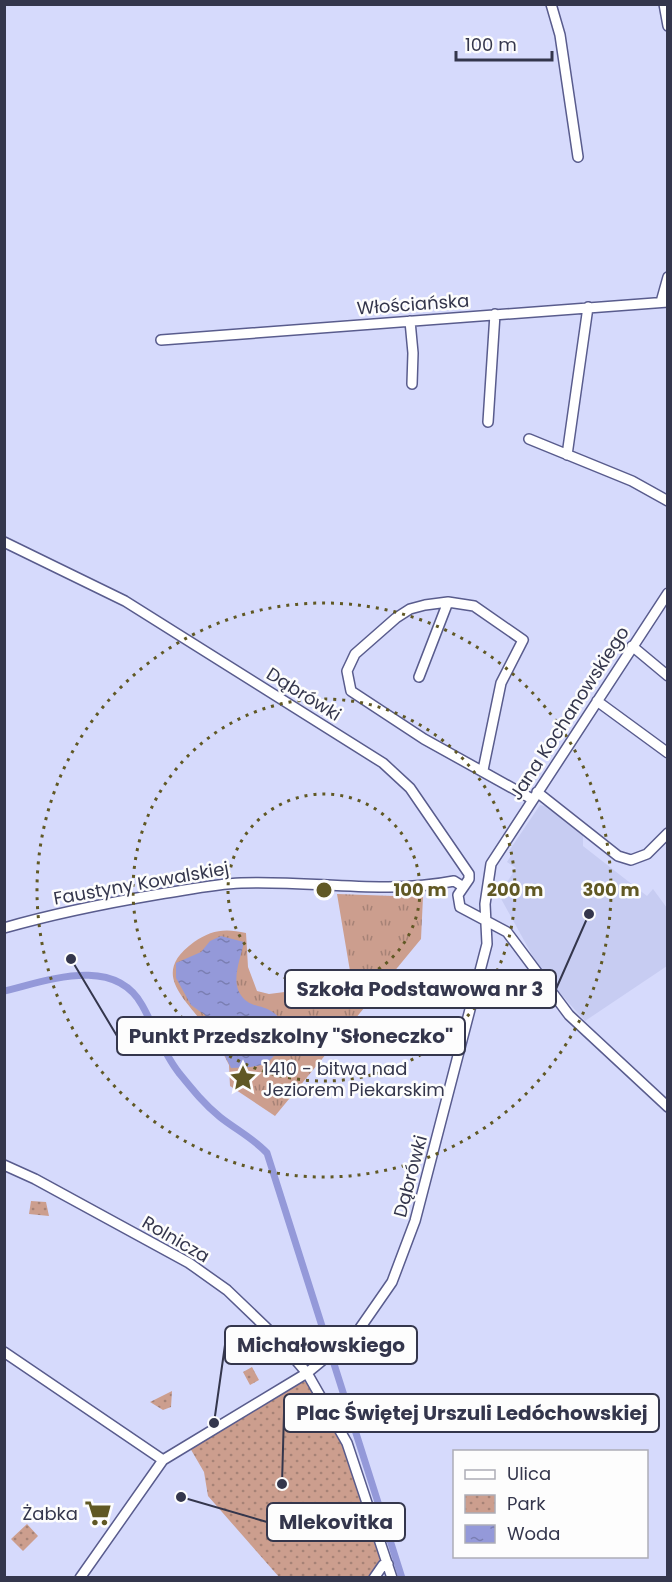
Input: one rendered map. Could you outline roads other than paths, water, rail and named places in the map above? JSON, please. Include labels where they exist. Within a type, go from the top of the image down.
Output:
[{"type":"street","points":[[551,4],[560,35],[578,158]]},
{"type":"street","points":[[664,4],[668,27]]},
{"type":"street","points":[[664,302],[668,277]]},
{"type":"street","name":"Włościańska","points":[[160,339],[664,302]]},
{"type":"street","points":[[567,455],[588,307]]},
{"type":"street","points":[[488,422],[495,314]]},
{"type":"street","points":[[410,321],[412,384]]},
{"type":"street","points":[[529,439],[632,481],[668,501]]},
{"type":"street","name":"Dąbrówki","points":[[4,542],[125,602],[382,763],[410,788],[467,871],[469,879],[462,886]]},
{"type":"street","name":"Jana Kochanowskiego","points":[[485,904],[489,871],[499,851],[668,593]]},
{"type":"street","points":[[419,677],[448,602]]},
{"type":"street","points":[[483,770],[501,683],[524,640],[474,606],[448,602],[410,609],[396,618],[348,663],[348,680],[351,691],[460,760],[534,796],[588,831],[618,856],[630,860],[647,854],[668,833]]},
{"type":"street","points":[[632,646],[668,676]]},
{"type":"street","points":[[597,701],[668,753]]},
{"type":"street","name":"Faustyny Kowalskiej","points":[[4,928],[84,907],[218,885],[243,883],[334,887],[432,885],[454,881],[462,886]]},
{"type":"street","points":[[462,886],[457,901],[467,913],[500,927],[509,935],[569,1015],[668,1107]]},
{"type":"street","points":[[467,913],[476,911],[485,904]]},
{"type":"street","name":"Dąbrówki","points":[[163,1460],[307,1373],[358,1331],[377,1306],[406,1251],[486,949],[488,923],[485,904]]},
{"type":"street","points":[[486,949],[496,935],[509,935]]},
{"type":"street","name":"Rolnicza","points":[[4,1166],[55,1190],[189,1263],[214,1280],[255,1314],[307,1373],[347,1443],[392,1578]]},
{"type":"street","points":[[4,1352],[163,1460],[80,1578]]},
{"type":"street","points":[[374,1578],[383,1565],[388,1564]]},
{"type":"water","points":[[221,936],[244,942],[236,980],[239,992],[246,1001],[274,1013],[282,1024],[282,1038],[277,1052],[268,1062],[260,1065],[231,1068],[205,1015],[191,1005],[176,978],[176,963],[201,952],[210,941]]},
{"type":"waterway","points":[[4,991],[79,975],[115,980],[130,990],[142,1005],[168,1057],[198,1096],[220,1117],[267,1153],[402,1578]]},
{"type":"place","name":"Szkoła Podstawowa nr 3","points":[[589,914]]},
{"type":"place","name":"Punkt Przedszkolny \"Słoneczko\"","points":[[71,959]]},
{"type":"place","name":"1410 - bitwa nad Jeziorem Piekarskim","points":[[243,1078]]},
{"type":"place","name":"Michałowskiego","points":[[214,1423]]},
{"type":"place","name":"Plac Świętej Urszuli Ledóchowskiej","points":[[282,1484]]},
{"type":"place","name":"Mlekovitka","points":[[181,1497]]},
{"type":"place","name":"Żabka","points":[[98,1513]]}]
